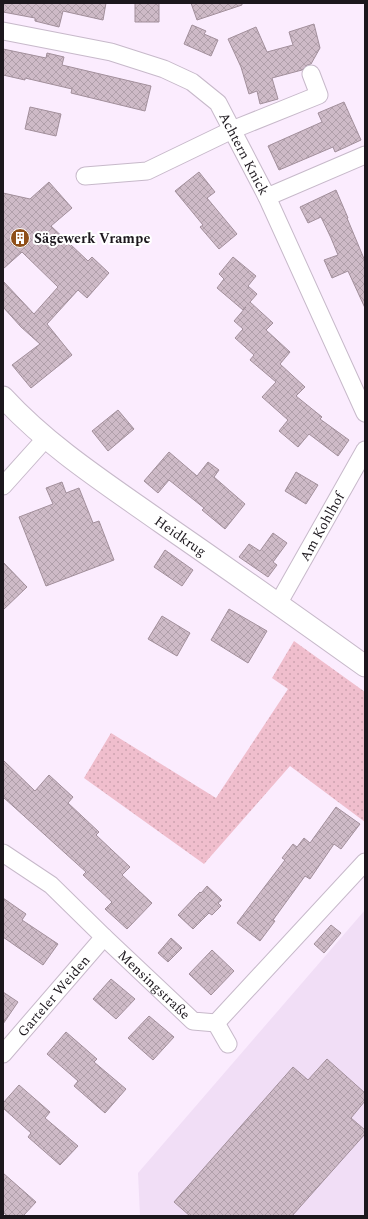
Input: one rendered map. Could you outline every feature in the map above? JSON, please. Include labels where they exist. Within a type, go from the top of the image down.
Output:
[{"type":"main road","name":"Heidkrug","points":[[3,397],[46,438],[93,475],[365,666]]},
{"type":"street","name":"Achtern Knick","points":[[3,30],[111,52],[164,69],[192,82],[218,103],[267,197],[365,414]]},
{"type":"street","points":[[85,176],[147,171],[232,130],[319,95],[311,74]]},
{"type":"street","points":[[267,197],[365,155]]},
{"type":"street","points":[[3,486],[46,438]]},
{"type":"street","name":"Am Kohlhof","points":[[278,604],[365,450]]},
{"type":"street","name":"Mensingstraße","points":[[3,853],[51,885],[193,1021],[216,1024]]},
{"type":"street","points":[[228,1044],[216,1024],[365,863]]},
{"type":"street","name":"Garteler Weiden","points":[[3,1054],[104,937]]},
{"type":"shaded area","points":[[294,641],[365,692],[365,822],[290,766],[204,864],[84,778],[111,733],[216,798],[288,689],[272,678]]},
{"type":"shaded area","points":[[365,910],[365,1216],[140,1216],[138,1173]]},
{"type":"building","points":[[3,3],[106,3],[103,20],[63,11],[59,27],[35,21],[35,18],[3,12]]},
{"type":"building","points":[[135,3],[159,3],[159,22],[135,22]]},
{"type":"building","points":[[191,3],[242,3],[242,5],[197,20]]},
{"type":"building","points":[[314,24],[320,48],[311,64],[307,65],[302,70],[272,78],[278,99],[260,104],[257,91],[249,94],[241,67],[228,39],[256,27],[267,52],[293,45],[289,32]]},
{"type":"building","points":[[192,25],[206,31],[204,34],[218,40],[211,56],[184,44]]},
{"type":"building","points":[[3,49],[46,58],[47,53],[64,57],[62,65],[151,86],[145,111],[71,93],[72,89],[25,78],[25,80],[3,75]]},
{"type":"building","points":[[344,102],[361,140],[335,152],[333,147],[279,170],[268,146],[322,122],[318,113]]},
{"type":"building","points":[[30,107],[61,114],[56,136],[25,129]]},
{"type":"building","points":[[199,172],[215,192],[207,198],[237,234],[219,249],[200,227],[203,225],[175,191]]},
{"type":"building","points":[[49,182],[72,208],[51,226],[88,261],[92,257],[109,273],[87,298],[78,290],[47,324],[72,355],[31,388],[12,365],[40,344],[21,327],[3,307],[3,281],[34,314],[58,287],[22,252],[3,269],[3,193],[30,199]]},
{"type":"building","points":[[336,190],[365,261],[365,308],[348,271],[332,278],[324,260],[338,255],[321,217],[308,223],[300,207]]},
{"type":"building","points":[[233,257],[256,276],[248,286],[257,294],[250,302],[273,323],[266,330],[290,352],[280,364],[305,387],[296,396],[322,417],[320,419],[349,440],[338,456],[309,434],[298,447],[279,431],[288,420],[262,397],[276,382],[250,360],[254,355],[235,338],[243,329],[234,321],[246,307],[243,310],[217,288],[224,279],[219,274]]},
{"type":"building","points":[[118,410],[134,429],[108,451],[92,431]]},
{"type":"building","points":[[169,452],[197,476],[208,462],[219,470],[214,477],[245,504],[225,529],[202,510],[204,508],[169,480],[158,493],[144,481]]},
{"type":"building","points":[[296,472],[318,485],[306,504],[285,491]]},
{"type":"building","points":[[62,482],[66,493],[79,488],[93,523],[99,521],[114,560],[46,586],[19,517],[53,504],[46,488]]},
{"type":"building","points":[[273,533],[287,543],[273,562],[277,565],[268,577],[239,557],[249,544],[260,551]]},
{"type":"building","points":[[165,550],[193,570],[182,586],[154,567]]},
{"type":"building","points":[[3,562],[27,587],[3,610]]},
{"type":"building","points":[[229,609],[267,631],[248,663],[211,640]]},
{"type":"building","points":[[162,616],[190,633],[177,656],[148,639]]},
{"type":"building","points":[[3,760],[35,791],[49,775],[73,797],[68,803],[99,832],[96,835],[130,867],[122,875],[152,903],[127,929],[105,909],[112,902],[83,875],[86,872],[3,797]]},
{"type":"building","points":[[336,807],[360,824],[341,849],[334,844],[310,879],[305,876],[273,920],[275,921],[260,941],[237,923],[285,860],[282,858],[293,844],[297,847],[304,838],[310,843]]},
{"type":"building","points":[[207,886],[222,900],[218,903],[221,906],[212,915],[209,913],[193,929],[178,915]]},
{"type":"building","points":[[3,898],[26,914],[22,920],[58,944],[43,965],[3,937]]},
{"type":"building","points":[[331,925],[341,933],[324,953],[314,944]]},
{"type":"building","points":[[171,938],[182,948],[168,962],[158,953]]},
{"type":"building","points":[[212,950],[234,971],[211,995],[189,974]]},
{"type":"building","points":[[111,979],[135,999],[116,1019],[93,999]]},
{"type":"building","points":[[3,992],[18,1002],[3,1024]]},
{"type":"building","points":[[149,1016],[174,1037],[153,1060],[128,1038]]},
{"type":"building","points":[[66,1032],[97,1059],[94,1062],[126,1089],[105,1113],[74,1086],[78,1081],[47,1054]]},
{"type":"building","points":[[327,1059],[365,1093],[365,1101],[351,1118],[365,1130],[365,1134],[292,1216],[190,1216],[174,1202],[293,1067],[308,1080]]},
{"type":"building","points":[[19,1085],[50,1112],[45,1118],[78,1146],[60,1165],[28,1137],[31,1133],[3,1108],[3,1103]]},
{"type":"building","points":[[3,1173],[36,1202],[23,1216],[7,1216],[3,1212]]},
{"type":"place","name":"Sägewerk Vrampe","points":[[20,238]]}]
